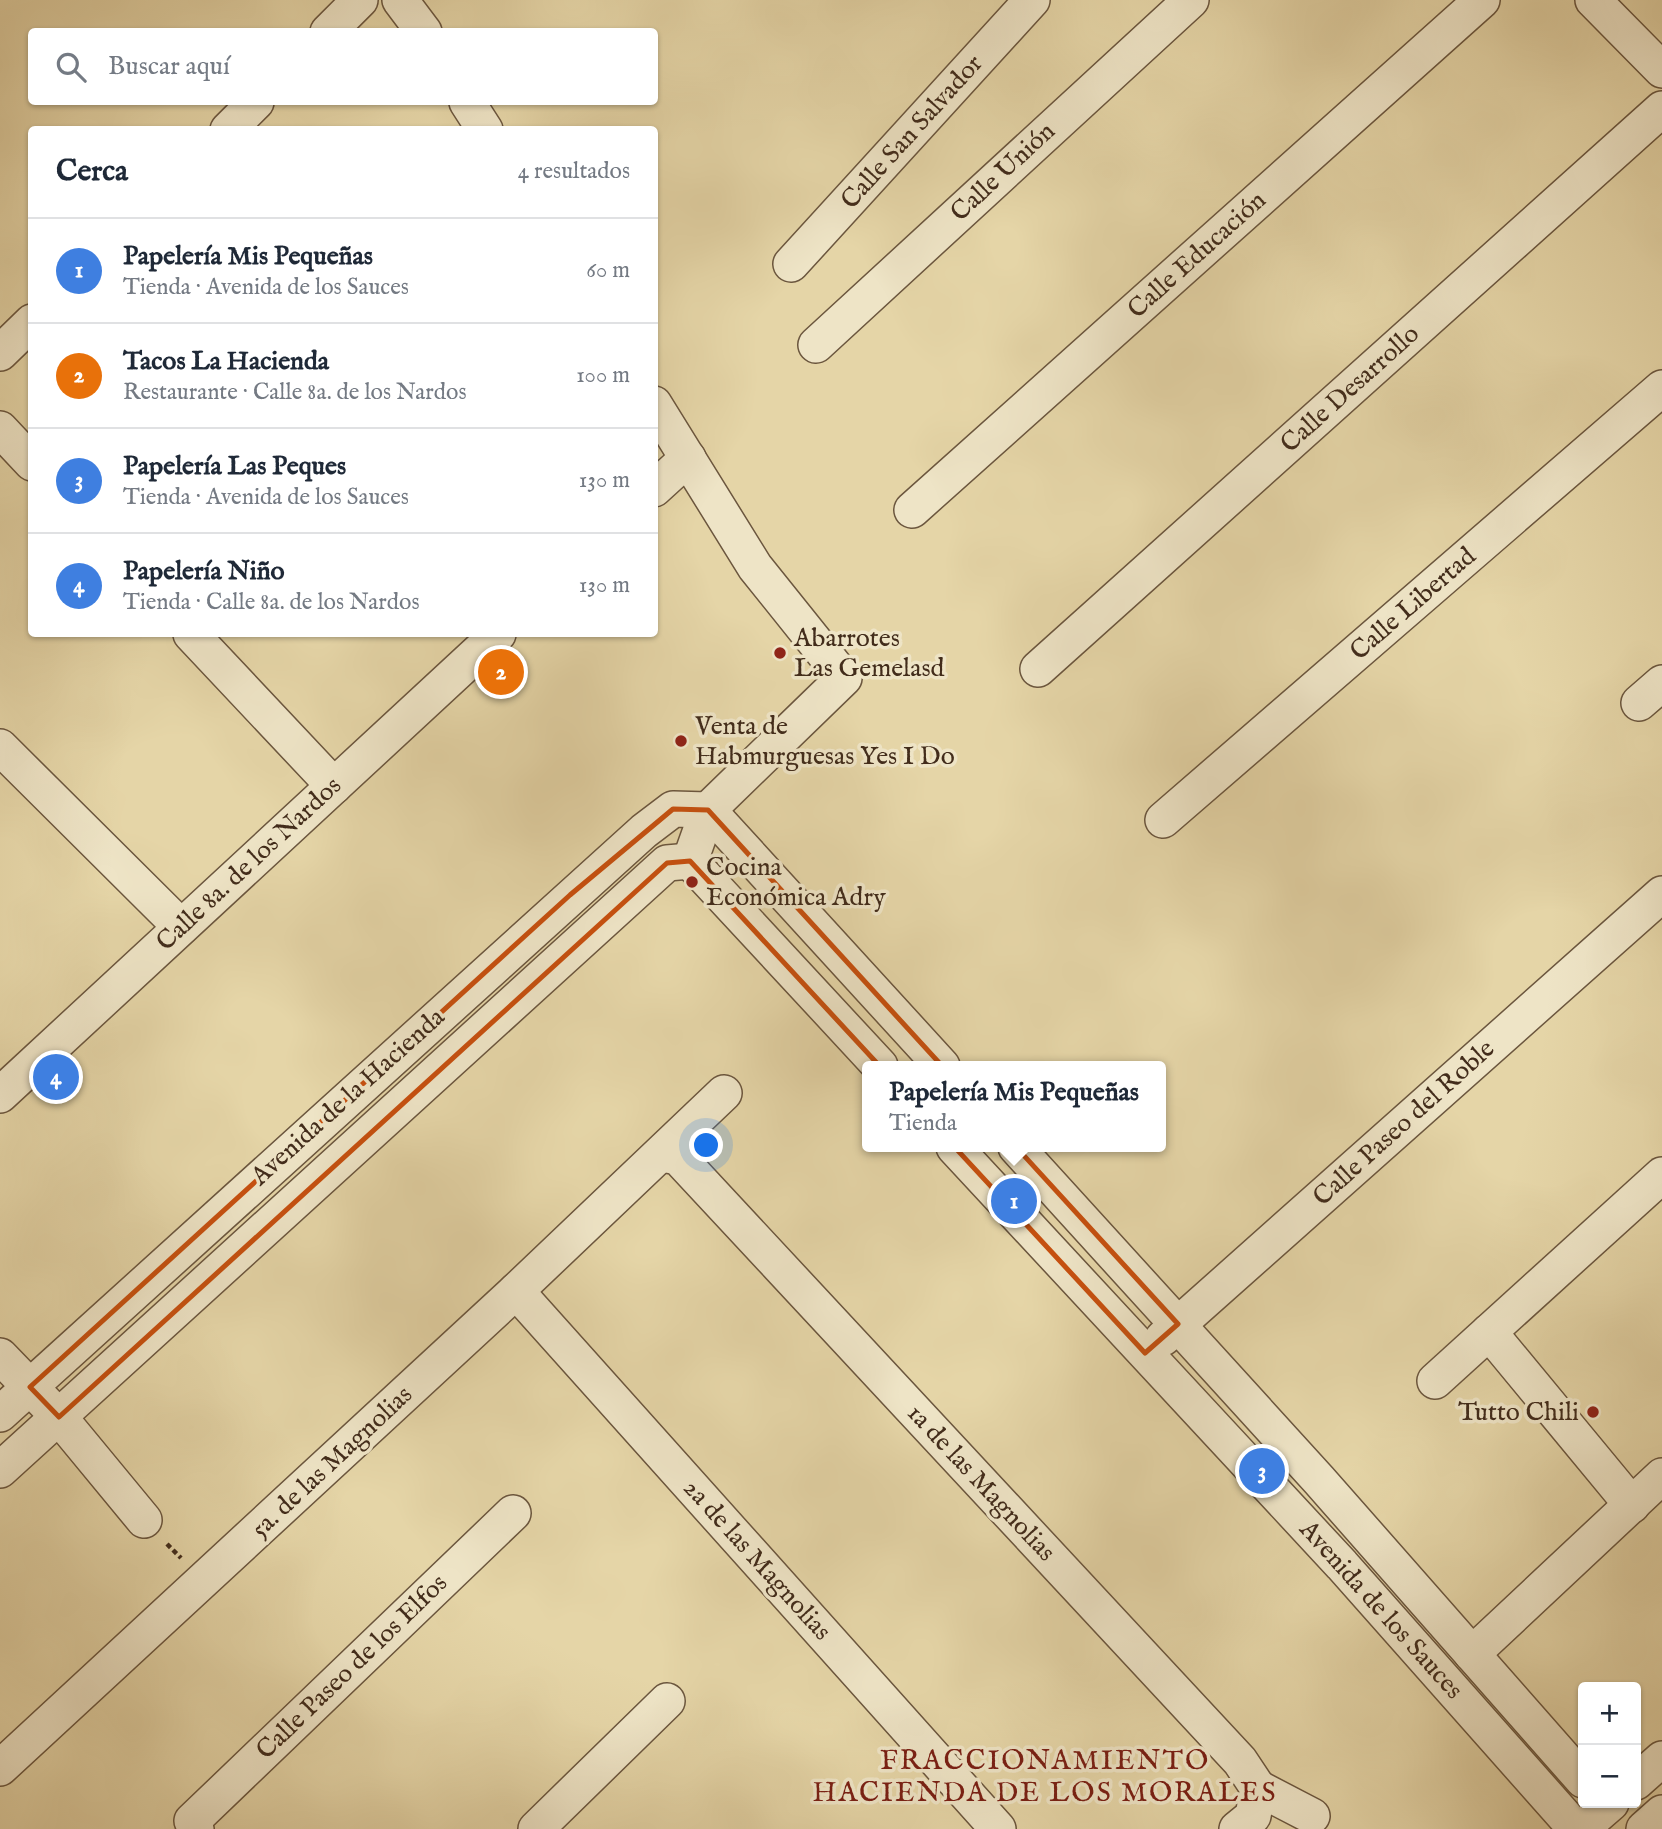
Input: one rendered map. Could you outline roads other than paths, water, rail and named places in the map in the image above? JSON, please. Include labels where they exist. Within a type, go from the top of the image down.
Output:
[{"type":"street","points":[[332,28],[360,0]]},
{"type":"street","points":[[400,0],[421,28]]},
{"type":"street","name":"Calle San Salvador","points":[[791,264],[1032,0]]},
{"type":"street","name":"Calle Unión","points":[[816,345],[1191,0]]},
{"type":"street","name":"Calle Educación","points":[[912,510],[1482,0]]},
{"type":"street","points":[[1593,0],[1662,70]]},
{"type":"street","points":[[232,126],[253,105]]},
{"type":"street","points":[[469,105],[482,126]]},
{"type":"street","name":"Calle Desarrollo","points":[[1038,669],[1662,109]]},
{"type":"street","points":[[0,353],[28,326]]},
{"type":"street","name":"Calle Libertad","points":[[1163,820],[1662,388]]},
{"type":"street","points":[[658,410],[755,567],[844,678],[708,810],[690,861],[875,1061]]},
{"type":"street","points":[[0,429],[28,459]]},
{"type":"street","points":[[658,485],[688,458]]},
{"type":"street","points":[[194,637],[334,786]]},
{"type":"street","name":"Calle 8a. de los Nardos","points":[[2,1088],[334,786],[485,638]]},
{"type":"street","points":[[0,747],[181,927]]},
{"type":"street","name":"Avenida de la Hacienda","points":[[0,1414],[644,831],[673,809],[708,810]]},
{"type":"street","points":[[708,810],[938,1061]]},
{"type":"street","name":"Avenida de la Hacienda","points":[[0,1470],[667,863],[690,861]]},
{"type":"street","name":"Calle Paseo del Roble","points":[[1146,1353],[1662,894]]},
{"type":"street","name":"5a. de las Magnolias","points":[[0,1768],[516,1291],[724,1093]]},
{"type":"street","name":"Avenida de los Sauces","points":[[959,1152],[1342,1565],[1576,1829]]},
{"type":"street","name":"Avenida de los Sauces","points":[[1021,1152],[1178,1324],[1578,1774]]},
{"type":"street","name":"1a de las Magnolias","points":[[662,1154],[678,1157],[1230,1751],[1258,1788]]},
{"type":"street","points":[[1435,1381],[1662,1175]]},
{"type":"street","name":"2a de las Magnolias","points":[[516,1291],[998,1829]]},
{"type":"street","points":[[1489,1332],[1632,1505]]},
{"type":"street","points":[[0,1356],[59,1417],[144,1520]]},
{"type":"street","points":[[1472,1654],[1662,1476]]},
{"type":"street","name":"Calle Paseo de los Elfos","points":[[194,1825],[513,1513]]},
{"type":"street","points":[[536,1829],[667,1701]]},
{"type":"street","points":[[1641,1778],[1662,1759]]},
{"type":"street","points":[[1237,1829],[1253,1816],[1258,1788],[1312,1816]]},
{"type":"street","points":[[1644,1829],[1662,1813]]},
{"type":"place","name":"Abarrotes Las Gemelasd","points":[[780,653]]},
{"type":"place","name":"Tacos La Hacienda","points":[[501,672]]},
{"type":"place","name":"Venta de Habmurguesas Yes I Do","points":[[681,741]]},
{"type":"place","name":"Cocina Económica Adry","points":[[692,882]]},
{"type":"place","name":"Papelería Niño","points":[[56,1077]]},
{"type":"place","name":"Papelería Mis Pequeñas","points":[[1014,1201]]},
{"type":"place","name":"Tutto Chili","points":[[1593,1412]]},
{"type":"place","name":"Papelería Las Peques","points":[[1262,1471]]},
{"type":"district","name":"FRACCIONAMIENTO HACIENDA DE LOS MORALES","points":[[1045,1777]]}]
